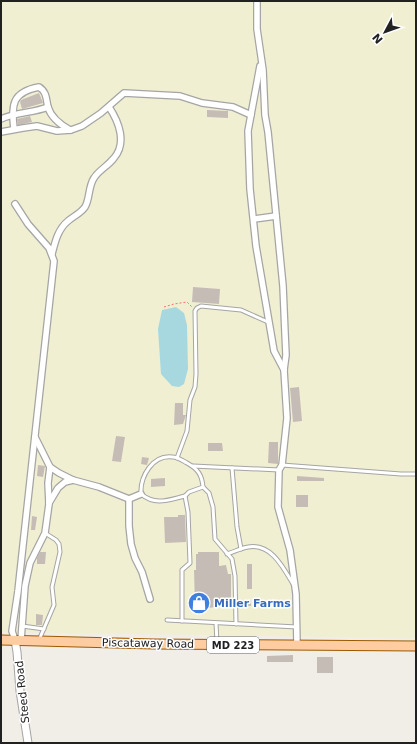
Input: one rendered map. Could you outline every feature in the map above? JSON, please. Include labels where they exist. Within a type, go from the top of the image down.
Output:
[{"type":"main road","name":"Piscataway Road","points":[[1,640],[416,646]]},
{"type":"street","points":[[257,1],[257,29],[261,58],[264,115],[268,132],[283,286],[286,355],[284,370],[287,418],[280,467],[278,500],[279,514],[290,550],[296,589],[297,645]]},
{"type":"street","points":[[261,58],[248,131],[250,189],[255,242],[274,351],[284,370]]},
{"type":"street","points":[[14,130],[12,115],[16,98],[24,91],[39,88],[43,90],[47,98],[48,107],[58,123],[70,130]]},
{"type":"street","points":[[1,132],[37,126],[57,131],[70,130],[82,126],[109,107],[124,93],[180,96],[202,103],[233,108],[251,115]]},
{"type":"street","points":[[1,119],[48,107]]},
{"type":"street","points":[[52,254],[64,226],[84,208],[93,179],[118,152],[120,146],[120,131],[115,116],[109,107]]},
{"type":"street","points":[[15,204],[28,224],[49,248],[54,261],[17,599],[12,631],[18,640]]},
{"type":"street","points":[[254,219],[276,216]]},
{"type":"street","points":[[34,437],[50,467],[59,473],[73,480],[99,487],[129,499],[141,494]]},
{"type":"street","points":[[18,640],[22,626],[25,586],[30,563],[45,533],[49,504],[48,488],[50,467]]},
{"type":"street","points":[[49,504],[52,496],[58,488],[65,482],[73,480]]},
{"type":"street","points":[[129,499],[131,544],[135,558],[142,572],[150,599]]},
{"type":"street","name":"Steed Road","points":[[18,640],[17,652],[20,691],[28,743]]},
{"type":"lane","points":[[177,458],[187,431],[190,400],[195,387],[195,311],[197,308],[201,306],[241,310],[269,322]]},
{"type":"lane","points":[[203,487],[168,502],[146,498],[141,494],[140,486],[144,477],[156,460],[164,457],[177,458],[192,466],[200,473],[203,487],[209,493],[213,507],[215,540],[232,559],[235,576],[236,624]]},
{"type":"lane","points":[[192,466],[232,468],[280,467],[416,474]]},
{"type":"lane","points":[[232,468],[237,527],[241,549]]},
{"type":"lane","points":[[182,621],[182,570],[190,563],[188,512],[185,496]]},
{"type":"lane","points":[[38,641],[54,605],[52,587],[60,552],[59,544],[56,540],[45,533]]},
{"type":"lane","points":[[227,554],[248,547],[258,547],[271,552],[285,570],[296,589]]},
{"type":"lane","points":[[167,620],[297,627]]},
{"type":"lane","points":[[216,623],[217,644]]},
{"type":"lane","points":[[22,626],[44,629]]},
{"type":"path","points":[[164,307],[186,302],[191,307],[197,308]]},
{"type":"green space","points":[[1,1],[416,1],[416,638],[1,632]]},
{"type":"water","points":[[176,307],[184,313],[187,325],[188,369],[184,384],[179,387],[172,386],[161,374],[158,329],[162,310]]},
{"type":"building","points":[[39,93],[43,103],[22,109],[20,102],[21,100]]},
{"type":"building","points":[[207,110],[228,111],[228,118],[207,117]]},
{"type":"building","points":[[30,116],[32,122],[18,125],[17,119]]},
{"type":"building","points":[[193,287],[220,289],[219,304],[192,302]]},
{"type":"building","points":[[299,387],[302,421],[293,422],[290,388]]},
{"type":"building","points":[[175,403],[183,403],[183,415],[186,415],[183,424],[174,425]]},
{"type":"building","points":[[116,436],[125,437],[121,462],[112,461]]},
{"type":"building","points":[[269,442],[278,442],[278,464],[268,463]]},
{"type":"building","points":[[208,443],[222,443],[223,451],[208,451]]},
{"type":"building","points":[[142,457],[149,458],[147,465],[141,464]]},
{"type":"building","points":[[38,465],[45,466],[43,477],[37,476]]},
{"type":"building","points":[[297,476],[324,478],[324,481],[297,481]]},
{"type":"building","points":[[165,478],[165,486],[151,487],[151,479]]},
{"type":"building","points":[[296,495],[308,495],[308,507],[296,507]]},
{"type":"building","points":[[178,515],[185,515],[186,542],[165,543],[164,517],[178,517]]},
{"type":"building","points":[[32,516],[37,517],[35,530],[31,530]]},
{"type":"building","points":[[40,552],[46,552],[45,564],[37,564],[37,558]]},
{"type":"building","points":[[198,552],[219,552],[219,566],[226,565],[228,574],[231,574],[231,600],[227,599],[227,606],[207,608],[207,606],[195,607],[194,570],[196,570],[196,554],[198,554]]},
{"type":"building","points":[[247,564],[252,564],[252,589],[247,589]]},
{"type":"building","points":[[238,600],[251,600],[251,606],[239,606]]},
{"type":"building","points":[[36,614],[43,615],[42,625],[36,625]]},
{"type":"building","points":[[293,655],[293,662],[267,662],[267,656]]},
{"type":"building","points":[[317,657],[333,657],[333,673],[317,673]]},
{"type":"place","name":"Miller Farms","points":[[199,603]]}]
